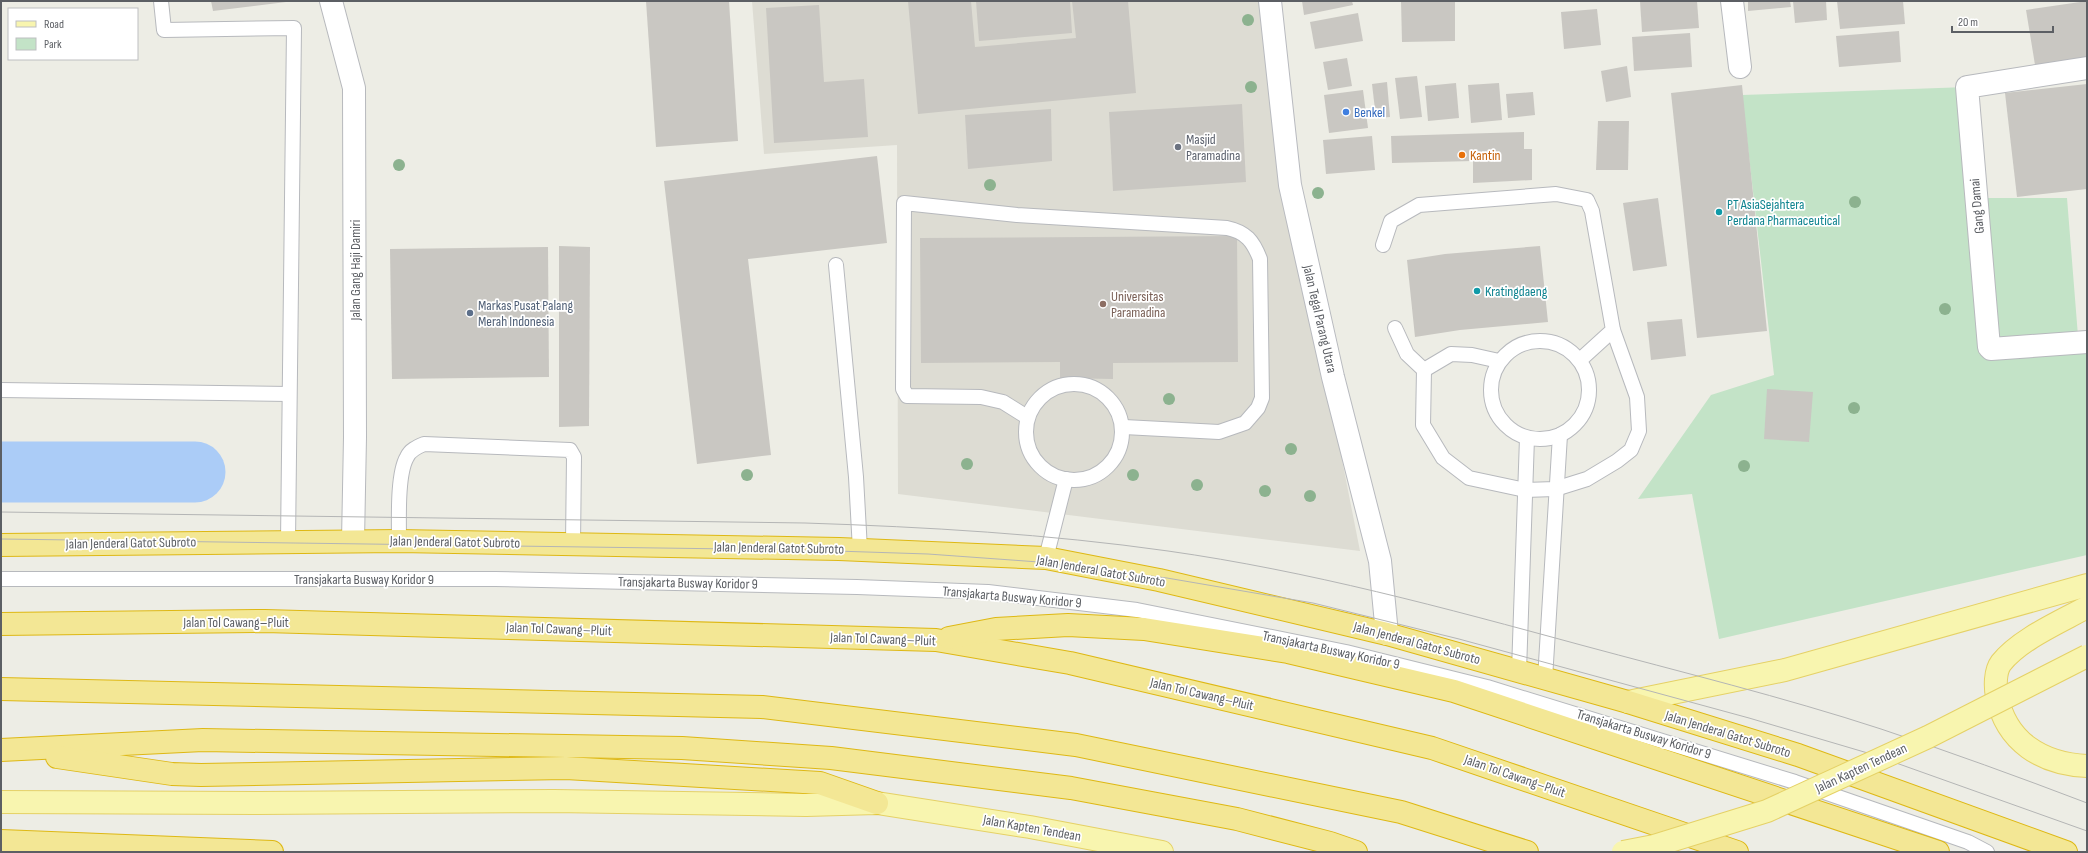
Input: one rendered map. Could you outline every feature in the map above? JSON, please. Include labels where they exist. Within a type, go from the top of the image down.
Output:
[{"type":"highway","name":"Jalan Jenderal Gatot Subroto","points":[[1,545],[399,541],[860,550],[1046,558],[1159,580],[1387,634],[1545,678],[1628,702],[1798,755],[2066,852]]},
{"type":"highway","name":"Jalan Tol Cawang–Pluit","points":[[1,624],[265,621],[936,640],[1070,663],[1432,748],[1737,852]]},
{"type":"highway","points":[[936,640],[996,629],[1068,625],[1144,629],[1288,652],[1454,691],[1938,852]]},
{"type":"highway","points":[[1,689],[762,707],[1076,745],[1401,812],[1527,852]]},
{"type":"highway","points":[[6,750],[203,740],[682,748],[831,758],[1071,788],[1237,819],[1330,843],[1356,852]]},
{"type":"highway","points":[[6,750],[172,774],[566,768],[820,783],[877,803]]},
{"type":"highway","points":[[1,841],[129,850],[272,852]]},
{"type":"main road","points":[[1628,702],[1785,670],[2087,586]]},
{"type":"main road","points":[[2087,607],[2012,651],[1999,665],[1995,687],[2000,712],[2011,732],[2031,750],[2050,760],[2070,766],[2087,766]]},
{"type":"main road","name":"Jalan Kapten Tendean","points":[[1623,852],[1654,846],[1767,811],[1928,737],[2087,656]]},
{"type":"main road","points":[[1,802],[259,803],[554,801],[806,805],[877,803]]},
{"type":"main road","name":"Jalan Kapten Tendean","points":[[877,803],[1030,827],[1162,852]]},
{"type":"street","name":"Jalan Gang Haji Damiri","points":[[331,1],[354,88],[355,437],[353,542]]},
{"type":"street","name":"Jalan Tegal Parang Utara","points":[[1270,1],[1290,185],[1333,377],[1380,561],[1387,634]]},
{"type":"street","points":[[1732,1],[1740,67]]},
{"type":"street","name":"Gang Damai","points":[[2087,68],[1967,86],[1989,347],[1991,349],[2087,342]]},
{"type":"lane","points":[[160,1],[164,30],[294,28],[288,542]]},
{"type":"lane","points":[[1383,246],[1391,221],[1419,205],[1556,194],[1587,200],[1592,211],[1613,330],[1637,397],[1639,431],[1631,450],[1617,461],[1586,478],[1555,489],[1524,490],[1469,478],[1443,458],[1423,425],[1424,370],[1407,354],[1395,328]]},
{"type":"lane","points":[[1027,417],[1003,402],[981,397],[905,395],[903,389],[904,204],[1017,214],[1227,228],[1239,230],[1250,239],[1260,259],[1262,398],[1258,408],[1245,423],[1219,432],[1124,427]]},
{"type":"lane","points":[[836,265],[856,477],[860,550]]},
{"type":"lane","points":[[1580,360],[1613,330]]},
{"type":"lane","points":[[1539,340],[1555,342],[1569,349],[1580,360],[1588,376],[1590,394],[1585,411],[1574,425],[1560,436],[1544,439],[1527,438],[1508,429],[1500,421],[1493,407],[1490,392],[1492,376],[1499,361],[1510,350],[1524,343],[1539,340]]},
{"type":"lane","points":[[1424,370],[1451,354],[1472,355],[1499,361]]},
{"type":"lane","points":[[1066,383],[1093,386],[1114,402],[1124,427],[1120,450],[1108,468],[1088,478],[1066,479],[1047,472],[1033,457],[1025,437],[1027,417],[1042,395],[1066,383]]},
{"type":"lane","points":[[1,390],[289,394]]},
{"type":"lane","points":[[1545,678],[1555,489],[1560,436]]},
{"type":"lane","points":[[1519,671],[1524,490],[1527,438]]},
{"type":"lane","points":[[399,541],[402,469],[407,456],[414,448],[424,444],[570,450],[574,457],[573,544]]},
{"type":"lane","points":[[1046,558],[1066,479]]},
{"type":"lane","name":"Transjakarta Busway Koridor 9","points":[[1,580],[495,579],[857,587],[988,592],[1137,610],[1346,652],[1487,687],[1795,782],[1968,842],[1987,852]]},
{"type":"shaded area","name":"Universitas Paramadina","points":[[752,1],[1274,1],[1327,384],[1360,551],[898,494],[897,145],[764,154]]},
{"type":"green space","points":[[1967,87],[1987,198],[2067,198],[2078,336],[2087,336],[2087,555],[1719,639],[1692,494],[1638,499],[1711,395],[1774,375],[1742,95]]},
{"type":"building","points":[[211,1],[286,1],[286,2],[213,11]]},
{"type":"building","points":[[646,1],[729,1],[738,141],[656,147]]},
{"type":"building","points":[[908,1],[971,1],[975,47],[1076,38],[1072,1],[1128,1],[1136,93],[918,114]]},
{"type":"building","points":[[976,1],[1070,1],[1072,33],[979,41]]},
{"type":"building","points":[[1302,1],[1352,1],[1353,5],[1304,15]]},
{"type":"building","points":[[1401,1],[1455,1],[1455,41],[1402,42]]},
{"type":"building","points":[[1640,1],[1697,1],[1699,28],[1642,32]]},
{"type":"building","points":[[1748,1],[1790,1],[1791,7],[1748,11]]},
{"type":"building","points":[[1793,1],[1826,1],[1827,20],[1795,23]]},
{"type":"building","points":[[1837,1],[1903,1],[1905,24],[1840,29]]},
{"type":"building","points":[[2087,1],[2087,63],[2036,71],[2026,10]]},
{"type":"building","points":[[819,5],[824,82],[864,79],[868,137],[774,143],[766,8]]},
{"type":"building","points":[[1597,9],[1601,45],[1564,49],[1561,12]]},
{"type":"building","points":[[1358,13],[1363,41],[1315,49],[1310,22]]},
{"type":"building","points":[[1899,31],[1901,62],[1839,67],[1836,36]]},
{"type":"building","points":[[1690,33],[1692,67],[1634,71],[1632,37]]},
{"type":"building","points":[[1347,58],[1352,86],[1328,90],[1323,62]]},
{"type":"building","points":[[1627,66],[1631,97],[1606,102],[1601,71]]},
{"type":"building","points":[[1417,76],[1422,117],[1400,119],[1395,78]]},
{"type":"building","points":[[1387,82],[1390,117],[1376,118],[1372,84]]},
{"type":"building","points":[[1456,83],[1459,118],[1428,121],[1425,86]]},
{"type":"building","points":[[1499,83],[1502,120],[1471,123],[1468,85]]},
{"type":"building","points":[[2087,84],[2087,189],[2017,197],[2005,93]]},
{"type":"building","name":"PT AsiaSejahtera Perdana Pharmaceutical","points":[[1742,85],[1767,331],[1697,338],[1671,93]]},
{"type":"building","name":"Benkel","points":[[1363,90],[1368,128],[1329,133],[1324,95]]},
{"type":"building","points":[[1533,92],[1535,115],[1508,118],[1506,94]]},
{"type":"building","name":"Masjid Paramadina","points":[[1242,104],[1246,182],[1113,191],[1109,112]]},
{"type":"building","points":[[1051,109],[1052,161],[968,169],[965,115]]},
{"type":"building","points":[[1598,121],[1629,121],[1628,170],[1596,170]]},
{"type":"building","name":"Kantin","points":[[1524,132],[1524,149],[1532,149],[1532,180],[1473,183],[1473,161],[1392,163],[1391,136]]},
{"type":"building","points":[[1372,136],[1375,170],[1326,174],[1323,140]]},
{"type":"building","points":[[877,156],[887,243],[748,259],[771,455],[697,464],[664,181]]},
{"type":"building","points":[[1658,198],[1667,266],[1633,271],[1623,203]]},
{"type":"building","points":[[1237,236],[1238,362],[1113,363],[1113,379],[1060,378],[1060,362],[921,363],[920,238]]},
{"type":"building","points":[[559,246],[590,247],[589,426],[559,427]]},
{"type":"building","name":"Kratingdaeng","points":[[1540,246],[1548,322],[1460,330],[1415,337],[1407,260],[1445,254]]},
{"type":"building","name":"Markas Pusat Palang Merah Indonesia","points":[[548,247],[549,377],[392,379],[390,249]]},
{"type":"building","points":[[1682,319],[1686,356],[1651,360],[1647,322]]},
{"type":"building","points":[[1767,389],[1813,392],[1809,442],[1764,439]]},
{"type":"waterway","points":[[1,472],[195,472]]},
{"type":"tram line","points":[[1,512],[805,523],[987,532],[1078,540],[1168,551],[1273,569],[1428,604],[1732,685],[1881,729],[2087,803]]},
{"type":"tram line","points":[[1,539],[805,550],[928,554],[1039,562],[1167,578],[1313,603],[1459,639],[1749,718],[1871,754],[2087,831]]},
{"type":"place","name":"Benkel","points":[[1346,112]]},
{"type":"place","name":"Masjid Paramadina","points":[[1178,147]]},
{"type":"place","name":"Kantin","points":[[1462,155]]},
{"type":"place","name":"PT AsiaSejahtera Perdana Pharmaceutical","points":[[1719,212]]},
{"type":"place","name":"Kratingdaeng","points":[[1477,291]]},
{"type":"place","name":"Universitas Paramadina","points":[[1103,304]]},
{"type":"place","name":"Markas Pusat Palang Merah Indonesia","points":[[470,313]]}]
